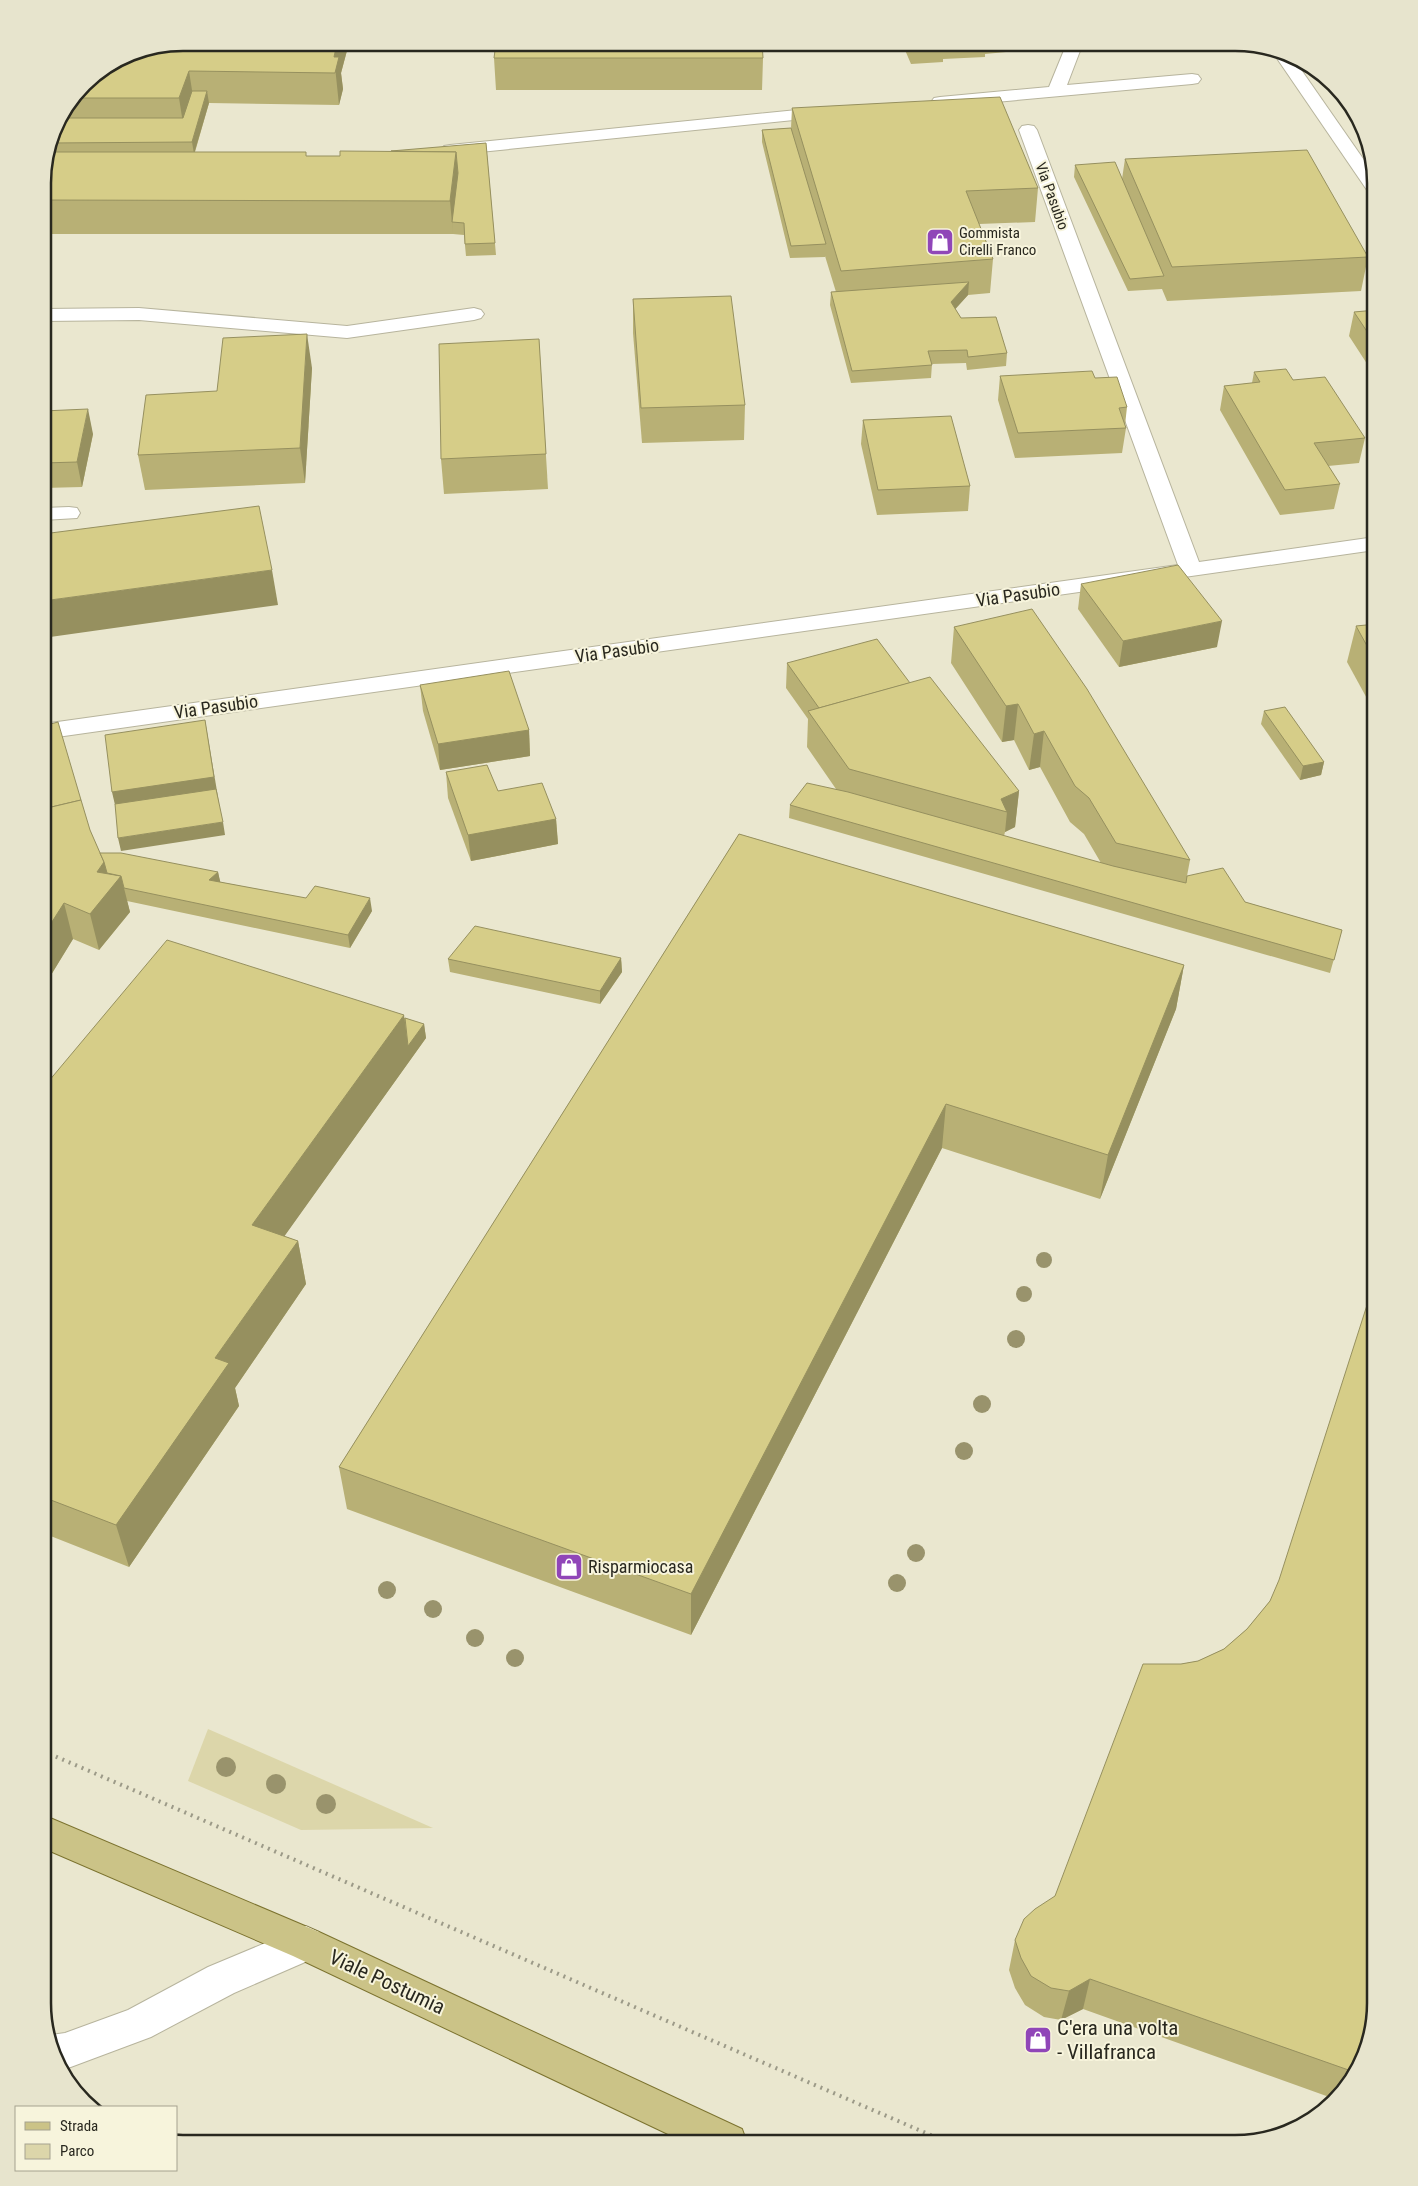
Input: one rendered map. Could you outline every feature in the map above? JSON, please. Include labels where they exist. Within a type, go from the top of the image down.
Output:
[{"type":"main road","name":"Viale Postumia","points":[[51,1835],[306,1944],[710,2135]]},
{"type":"street","points":[[1056,91],[1072,52]]},
{"type":"street","points":[[1288,62],[1365,166]]},
{"type":"street","points":[[923,103],[1192,79]]},
{"type":"street","points":[[434,151],[845,111]]},
{"type":"street","name":"Via Pasubio","points":[[1028,130],[1191,570]]},
{"type":"street","points":[[52,315],[139,314],[347,332],[474,314]]},
{"type":"street","points":[[52,513],[70,512]]},
{"type":"street","name":"Via Pasubio","points":[[52,731],[1367,545]]},
{"type":"street","points":[[60,2052],[66,2052],[138,2024],[221,1980],[306,1944]]},
{"type":"path","points":[[51,1755],[930,2135]]},
{"type":"green space","points":[[208,1729],[433,1828],[301,1830],[188,1781]]},
{"type":"building","points":[[335,51],[334,57],[339,57],[335,73],[189,71],[179,98],[83,98],[96,84],[117,69],[141,58],[166,52]]},
{"type":"building","points":[[495,51],[763,52],[763,58],[494,58]]},
{"type":"building","points":[[192,91],[207,91],[192,142],[58,143],[69,118],[183,118]]},
{"type":"building","points":[[1000,97],[1038,188],[966,191],[993,259],[841,271],[792,108]]},
{"type":"building","points":[[791,128],[826,244],[791,246],[762,130]]},
{"type":"building","points":[[486,143],[495,243],[465,244],[464,223],[452,222],[458,173],[456,152],[391,151]]},
{"type":"building","points":[[1307,150],[1367,257],[1172,267],[1125,159]]},
{"type":"building","points":[[340,151],[456,152],[450,201],[52,200],[52,166],[55,152],[306,152],[306,156],[340,156]]},
{"type":"building","points":[[1115,162],[1164,276],[1130,279],[1075,165]]},
{"type":"building","points":[[969,282],[951,302],[961,318],[996,317],[1007,353],[968,357],[967,350],[928,351],[932,365],[852,371],[831,292]]},
{"type":"building","points":[[731,296],[745,405],[641,408],[633,299]]},
{"type":"building","points":[[1367,311],[1367,332],[1354,312]]},
{"type":"building","points":[[307,334],[300,448],[138,455],[146,395],[217,391],[223,338]]},
{"type":"building","points":[[539,339],[546,454],[441,459],[439,344]]},
{"type":"building","points":[[1286,369],[1293,380],[1325,377],[1365,438],[1314,443],[1340,484],[1285,490],[1224,386],[1260,382],[1254,372]]},
{"type":"building","points":[[1092,371],[1095,378],[1117,377],[1127,407],[1119,408],[1126,428],[1018,433],[1000,376]]},
{"type":"building","points":[[88,409],[77,462],[52,463],[52,411]]},
{"type":"building","points":[[951,416],[970,486],[878,490],[863,420]]},
{"type":"building","points":[[259,506],[272,570],[52,600],[52,533]]},
{"type":"building","points":[[1178,565],[1222,621],[1123,641],[1081,584]]},
{"type":"building","points":[[1032,609],[1087,689],[1190,860],[1116,843],[1089,798],[1075,786],[1044,731],[1034,734],[1018,704],[1006,706],[954,627]]},
{"type":"building","points":[[1367,625],[1367,646],[1356,626]]},
{"type":"building","points":[[877,639],[910,683],[819,708],[787,663]]},
{"type":"building","points":[[509,671],[529,730],[438,744],[420,685]]},
{"type":"building","points":[[930,677],[1019,791],[1001,799],[1007,812],[849,769],[808,711]]},
{"type":"building","points":[[1285,707],[1324,762],[1303,766],[1264,711]]},
{"type":"building","points":[[205,720],[214,777],[112,792],[105,735]]},
{"type":"building","points":[[58,722],[81,800],[52,807],[52,724]]},
{"type":"building","points":[[487,765],[498,791],[542,783],[556,819],[468,835],[446,772]]},
{"type":"building","points":[[807,783],[848,792],[1113,866],[1186,883],[1187,876],[1223,868],[1245,902],[1342,930],[1334,960],[790,805]]},
{"type":"building","points":[[216,789],[223,822],[118,838],[115,804]]},
{"type":"building","points":[[81,800],[90,830],[104,862],[97,872],[121,876],[90,914],[64,903],[52,923],[52,807]]},
{"type":"building","points":[[739,834],[1184,965],[1108,1155],[946,1104],[691,1594],[339,1467]]},
{"type":"building","points":[[100,853],[121,853],[218,872],[209,880],[306,898],[315,886],[370,898],[348,935],[124,888],[121,876],[107,873]]},
{"type":"building","points":[[475,926],[621,958],[600,991],[448,959]]},
{"type":"building","points":[[167,940],[404,1015],[252,1225],[298,1241],[215,1358],[229,1363],[116,1525],[51,1500],[52,1078]]},
{"type":"building","points":[[405,1018],[424,1024],[408,1046]]},
{"type":"building","points":[[1367,1305],[1367,2003],[1362,2037],[1357,2054],[1348,2070],[1090,1979],[1069,1991],[1051,1988],[1031,1976],[1021,1958],[1015,1940],[1024,1919],[1055,1896],[1143,1664],[1181,1664],[1198,1661],[1224,1649],[1247,1629],[1270,1601],[1279,1580]]},
{"type":"place","name":"Gommista Cirelli Franco","points":[[940,242]]},
{"type":"place","name":"Risparmiocasa","points":[[569,1567]]},
{"type":"place","name":"C'era una volta - Villafranca","points":[[1038,2040]]}]
